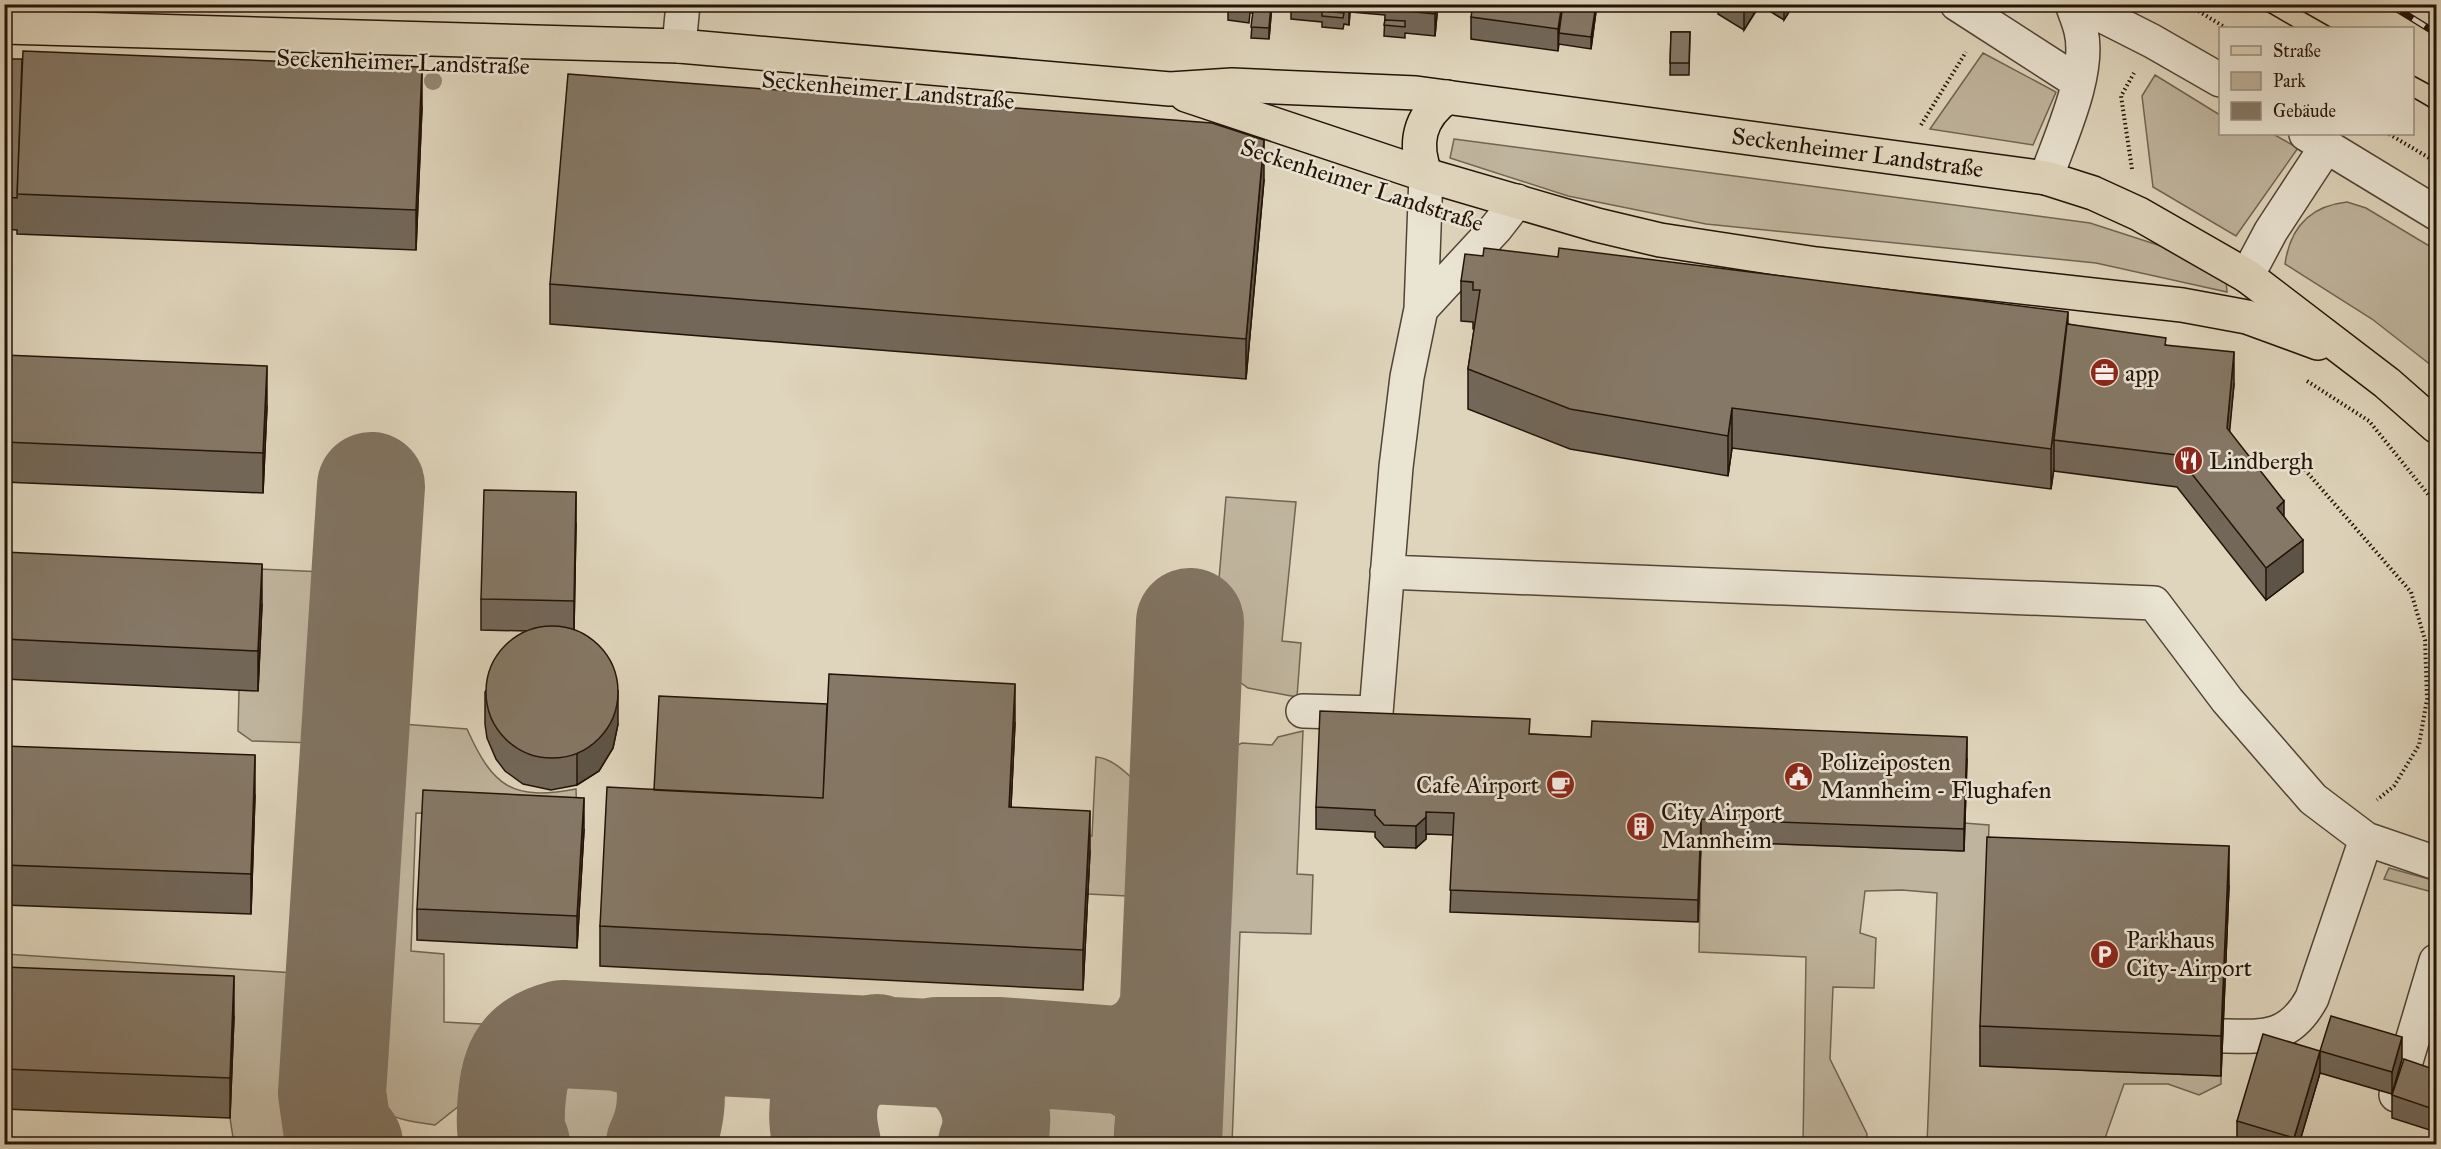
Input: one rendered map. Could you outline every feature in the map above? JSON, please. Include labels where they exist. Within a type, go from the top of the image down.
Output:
[{"type":"main road","name":"Seckenheimer Landstraße","points":[[4,27],[679,46],[1170,89],[1232,85],[1416,93],[2046,178],[2093,193],[2139,214],[2247,276],[2352,357],[2436,426]]},
{"type":"main road","name":"Seckenheimer Landstraße","points":[[1170,89],[1426,175],[1660,240],[1735,254],[2147,300],[2247,317],[2297,333],[2352,357]]},
{"type":"main road","points":[[1426,175],[1420,161],[1420,132],[1435,106],[1447,97]]},
{"type":"main road","points":[[2247,276],[2247,317]]},
{"type":"street","points":[[679,46],[683,4]]},
{"type":"street","points":[[1957,4],[2078,82]]},
{"type":"street","points":[[2046,178],[2078,82],[2082,58],[2082,32],[2072,4]]},
{"type":"street","points":[[2079,4],[2152,41],[2219,79]]},
{"type":"street","points":[[2247,276],[2316,140],[2436,213]]},
{"type":"street","points":[[1304,711],[1376,713],[1387,572],[1407,377],[1421,309],[1426,175]]},
{"type":"street","points":[[1421,309],[1496,228],[1517,201]]},
{"type":"street","points":[[1387,572],[2154,603],[2227,699],[2313,799],[2354,831],[2436,863]]},
{"type":"street","points":[[2223,1036],[2273,1034],[2293,1026],[2304,1012],[2312,998],[2354,831]]},
{"type":"street","points":[[2396,1095],[2436,961]]},
{"type":"path","points":[[2187,4],[2224,27]]},
{"type":"path","points":[[1900,158],[1984,23]]},
{"type":"path","points":[[2133,172],[2121,96],[2152,41]]},
{"type":"path","points":[[2391,135],[2436,162]]},
{"type":"path","points":[[2302,378],[2369,421],[2436,504]]},
{"type":"path","points":[[2299,463],[2411,592],[2425,640],[2427,699],[2419,745],[2394,786],[2355,817],[2354,831]]},
{"type":"green space","points":[[1983,53],[2056,92],[2033,145],[1930,129]]},
{"type":"green space","points":[[2155,75],[2219,114],[2219,135],[2275,135],[2298,148],[2236,236],[2153,187],[2142,96]]},
{"type":"green space","points":[[1454,139],[2090,223],[2161,246],[2226,280],[2227,292],[2096,263],[1706,224],[1568,196],[1450,158]]},
{"type":"green space","points":[[2347,202],[2366,208],[2436,250],[2436,369],[2372,319],[2285,264],[2292,240],[2304,221],[2322,208]]},
{"type":"green space","points":[[1226,497],[1296,502],[1282,641],[1301,643],[1297,697],[1248,688],[1226,672],[1213,649]]},
{"type":"green space","points":[[218,567],[324,572],[333,582],[325,735],[313,743],[252,741],[238,731],[239,690]]},
{"type":"green space","points":[[402,724],[467,729],[486,765],[496,777],[520,791],[536,793],[576,789],[577,819],[416,813],[411,951],[444,954],[444,1022],[481,1024],[474,1094],[435,1125],[404,1120],[384,1112],[370,1096],[355,1069],[360,876],[391,737]]},
{"type":"green space","points":[[1303,731],[1297,874],[1313,875],[1311,934],[1240,932],[1232,1144],[1212,1144],[1200,1116],[1221,753],[1242,743],[1272,745],[1278,737]]},
{"type":"green space","points":[[1096,757],[1121,769],[1137,784],[1148,800],[1151,830],[1146,897],[1088,894],[1071,835],[1092,836]]},
{"type":"green space","points":[[1964,823],[1989,825],[1980,1066],[2221,1076],[2221,1084],[2199,1095],[2168,1084],[2124,1084],[2103,1144],[1927,1144],[1937,893],[1902,890],[1865,891],[1860,933],[1876,938],[1874,988],[1833,987],[1830,1059],[1867,1134],[1866,1144],[1803,1144],[1806,957],[1699,952],[1701,841],[1963,851]]},
{"type":"green space","points":[[2389,868],[2436,881],[2436,893],[2384,879]]},
{"type":"green space","points":[[5,954],[295,973],[315,994],[308,1143],[234,1144],[230,1118],[5,1007]]},
{"type":"green space","points":[[563,1078],[603,1082],[629,1089],[638,1097],[643,1107],[643,1122],[637,1138],[627,1145],[590,1144],[578,1142],[563,1133],[548,1112],[545,1096],[546,1088]]},
{"type":"green space","points":[[1043,1102],[1100,1105],[1116,1116],[1114,1144],[1020,1144],[1019,1130],[1023,1119]]},
{"type":"building","points":[[1228,4],[1250,4],[1249,11],[1228,9]]},
{"type":"building","points":[[1254,4],[1271,4],[1269,28],[1251,27]]},
{"type":"building","points":[[1385,4],[1436,4],[1435,14],[1385,9]]},
{"type":"building","points":[[1473,4],[1562,4],[1558,29],[1471,17]]},
{"type":"building","points":[[1563,4],[1596,4],[1591,37],[1559,33]]},
{"type":"building","points":[[1322,11],[1344,13],[1343,18],[1322,16]]},
{"type":"building","points":[[1385,20],[1405,21],[1405,27],[1384,25]]},
{"type":"building","points":[[1671,32],[1690,32],[1689,63],[1670,63]]},
{"type":"building","points":[[23,51],[422,67],[416,210],[17,194]]},
{"type":"building","points":[[4,59],[22,59],[17,198],[4,197]]},
{"type":"building","points":[[568,74],[1212,123],[1264,140],[1246,339],[550,284]]},
{"type":"building","points":[[1484,248],[1558,257],[1559,248],[2068,312],[2051,449],[1732,408],[1728,436],[1570,409],[1468,369],[1480,290],[1473,290],[1473,282],[1461,281],[1465,254],[1483,256]]},
{"type":"building","points":[[2067,324],[2166,338],[2165,345],[2234,352],[2227,428],[2284,501],[2277,508],[2303,540],[2266,568],[2177,455],[2054,440]]},
{"type":"building","points":[[4,355],[267,366],[263,453],[4,442]]},
{"type":"building","points":[[484,490],[576,492],[574,601],[481,599]]},
{"type":"building","points":[[4,552],[262,564],[258,651],[4,639]]},
{"type":"building","points":[[552,626],[577,631],[598,646],[613,667],[618,692],[613,717],[598,738],[577,753],[552,758],[527,753],[506,738],[491,717],[486,692],[491,667],[506,646],[527,631]]},
{"type":"building","points":[[829,674],[1015,684],[1009,807],[1090,811],[1083,950],[600,926],[607,787],[823,798]]},
{"type":"building","points":[[659,696],[827,704],[823,798],[654,790]]},
{"type":"building","name":"City Airport Mannheim","points":[[1320,711],[1530,719],[1529,734],[1591,737],[1592,721],[1967,737],[1964,829],[1701,819],[1698,900],[1450,890],[1454,813],[1426,812],[1426,817],[1416,826],[1384,825],[1375,815],[1375,810],[1316,807]]},
{"type":"building","points":[[4,746],[255,755],[251,874],[4,865]]},
{"type":"building","points":[[423,790],[584,798],[577,916],[417,909]]},
{"type":"building","name":"Parkhaus City-Airport","points":[[1987,837],[2229,846],[2221,1036],[1980,1026]]},
{"type":"building","points":[[4,967],[234,976],[230,1078],[4,1069]]},
{"type":"building","points":[[2331,1016],[2402,1037],[2392,1072],[2320,1051]]},
{"type":"building","points":[[2263,1034],[2320,1051],[2294,1138],[2237,1121]]},
{"type":"building","points":[[2404,1059],[2436,1070],[2436,1110],[2392,1095]]},
{"type":"taxiway","points":[[349,1144],[337,1128],[332,1093],[371,486]]},
{"type":"taxiway","points":[[1168,1144],[1190,622]]},
{"type":"taxiway","points":[[937,1051],[1000,1051],[1117,1060],[1147,1048],[1166,1025],[1174,1004]]},
{"type":"taxiway","points":[[516,1144],[511,1131],[511,1118],[512,1094],[517,1070],[528,1052],[536,1045],[562,1034],[949,1054],[972,1068],[989,1090],[996,1117],[996,1131],[992,1144]]},
{"type":"taxiway","points":[[616,1037],[634,1041],[651,1049],[660,1057],[666,1068],[670,1081],[670,1108],[660,1144]]},
{"type":"taxiway","points":[[827,1144],[823,1111],[830,1084],[847,1062],[877,1048]]},
{"type":"tram line","points":[[2254,4],[2293,27]]},
{"type":"tram line","points":[[2290,4],[2330,27]]},
{"type":"tram line","points":[[2414,76],[2436,88]]},
{"type":"tram line","points":[[2414,98],[2436,111]]},
{"type":"railway","points":[[2389,4],[2436,33]]},
{"type":"railway","points":[[2428,4],[2436,9]]},
{"type":"place","name":"app","points":[[2104,373]]},
{"type":"place","name":"Lindbergh","points":[[2188,461]]},
{"type":"place","name":"Polizeiposten Mannheim - Flughafen","points":[[1799,776]]},
{"type":"place","name":"Cafe Airport","points":[[1560,785]]},
{"type":"place","name":"City Airport Mannheim","points":[[1640,826]]},
{"type":"place","name":"Parkhaus City-Airport","points":[[2105,954]]}]
